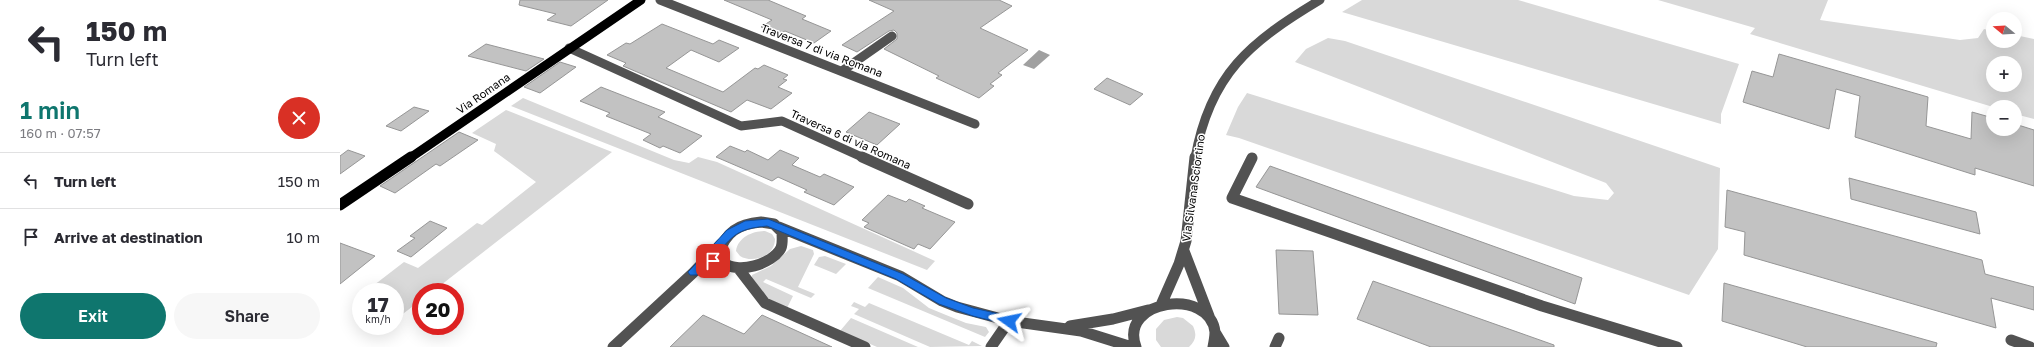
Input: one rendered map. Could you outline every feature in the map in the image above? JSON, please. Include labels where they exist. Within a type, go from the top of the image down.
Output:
[{"type":"main road","name":"Via Romana","points":[[342,202],[641,0]]},
{"type":"street","name":"Traversa 7 di via Romana","points":[[660,0],[975,124]]},
{"type":"street","name":"Via Silvana Sciortino","points":[[1161,304],[1184,251],[1196,147],[1205,115],[1219,85],[1236,61],[1250,47],[1280,24],[1320,0]]},
{"type":"street","points":[[842,71],[892,36]]},
{"type":"street","name":"Traversa 6 di via Romana","points":[[569,48],[741,126],[750,127],[769,121],[782,120],[968,204]]},
{"type":"street","points":[[1252,158],[1232,198],[1542,306],[1677,347]]},
{"type":"street","points":[[614,347],[693,272],[731,233],[745,225],[768,222],[900,276],[942,301],[973,312],[1009,321],[1056,327],[1110,339],[1132,347]]},
{"type":"street","points":[[721,244],[719,249],[721,260],[730,267],[754,267],[775,255],[783,243],[784,237],[779,227]]},
{"type":"street","points":[[783,243],[809,240]]},
{"type":"street","points":[[1184,251],[1213,327],[1213,347]]},
{"type":"street","points":[[693,272],[702,266],[721,260]]},
{"type":"street","points":[[738,268],[765,303],[865,347]]},
{"type":"street","points":[[1136,347],[1134,338],[1136,327],[1141,318],[1150,310],[1161,304],[1181,303],[1190,305],[1204,313],[1224,347]]},
{"type":"street","points":[[1056,327],[1086,324],[1150,310]]},
{"type":"street","points":[[991,347],[1009,321]]},
{"type":"street","points":[[2011,340],[2030,347]]},
{"type":"shaded area","points":[[1362,0],[1518,0],[1739,64],[1721,114],[1721,124],[1342,12]]},
{"type":"shaded area","points":[[1658,0],[1828,0],[1820,20],[1960,40],[1978,38],[1984,29],[1986,29],[1986,48],[2022,48],[2022,36],[2034,39],[2034,119],[2022,116],[2022,100],[1986,100],[1986,105],[1750,34],[1755,28]]},
{"type":"shaded area","points":[[1328,38],[1345,41],[1720,168],[1718,249],[1689,295],[1239,138],[1226,135],[1238,107],[1247,93],[1574,196],[1608,200],[1614,193],[1606,183],[1295,62],[1306,49]]},
{"type":"shaded area","points":[[1039,50],[1050,55],[1034,69],[1023,65]]},
{"type":"shaded area","points":[[523,98],[674,160],[689,163],[698,157],[717,162],[935,261],[927,270],[511,106]]},
{"type":"shaded area","points":[[506,110],[612,152],[444,283],[412,283],[412,307],[404,313],[404,283],[377,283],[404,262],[418,268],[477,223],[482,225],[536,182],[494,151],[496,144],[472,133]]},
{"type":"shaded area","points":[[765,231],[772,234],[775,239],[774,245],[767,254],[757,259],[740,256],[736,251],[737,246],[743,239],[756,232]]},
{"type":"shaded area","points":[[801,246],[813,250],[814,254],[798,287],[815,294],[811,298],[766,279],[763,282],[793,296],[787,308],[769,299],[752,278],[752,275],[771,266],[790,249]]},
{"type":"shaded area","points":[[825,256],[846,264],[836,274],[814,265],[819,257]]},
{"type":"shaded area","points":[[878,277],[903,288],[929,308],[966,323],[986,327],[989,332],[985,337],[868,288]]},
{"type":"shaded area","points":[[854,302],[865,307],[869,303],[969,345],[972,341],[982,346],[930,347],[854,314],[859,309],[851,306]]},
{"type":"shaded area","points":[[1177,317],[1183,318],[1193,326],[1195,337],[1193,342],[1189,347],[1161,347],[1156,340],[1156,329],[1164,320]]},
{"type":"shaded area","points":[[851,318],[918,347],[877,347],[840,331]]},
{"type":"building","points":[[520,0],[608,0],[571,26],[547,20],[556,14],[519,5]]},
{"type":"building","points":[[724,0],[768,0],[806,16],[802,19],[831,31],[814,43],[785,31],[779,34],[761,27],[772,20]]},
{"type":"building","points":[[869,0],[999,0],[1012,6],[980,28],[1028,50],[998,73],[1002,75],[990,84],[994,86],[979,98],[936,78],[939,76],[884,49],[897,39],[897,33],[894,30],[889,31],[857,52],[842,45],[894,11]]},
{"type":"building","points":[[662,24],[713,44],[719,40],[739,48],[719,62],[691,50],[666,68],[723,92],[755,68],[758,69],[764,65],[788,75],[783,79],[787,80],[778,87],[792,93],[771,109],[747,100],[731,112],[623,66],[626,63],[607,55],[626,43],[630,44]]},
{"type":"building","points":[[486,44],[544,59],[526,71],[468,56]]},
{"type":"building","points":[[1779,54],[1928,97],[1926,126],[1971,139],[1972,112],[1986,116],[1986,136],[2022,136],[2022,126],[2034,130],[2034,186],[1975,168],[1975,175],[1855,137],[1860,96],[1836,89],[1829,129],[1743,102],[1752,71],[1773,77]]},
{"type":"building","points":[[560,62],[576,67],[540,93],[524,87]]},
{"type":"building","points":[[1107,78],[1143,94],[1130,105],[1094,89]]},
{"type":"building","points":[[601,87],[665,112],[658,117],[702,136],[680,153],[663,146],[660,148],[643,140],[651,134],[606,116],[610,113],[580,101]]},
{"type":"building","points":[[414,107],[429,111],[401,131],[386,126]]},
{"type":"building","points":[[869,112],[900,124],[877,145],[846,132]]},
{"type":"building","points":[[459,132],[478,140],[440,166],[436,164],[395,193],[380,186]]},
{"type":"building","points":[[730,146],[745,152],[747,150],[768,160],[780,150],[799,158],[792,165],[820,177],[824,174],[854,187],[834,205],[804,192],[807,190],[778,177],[772,181],[716,157]]},
{"type":"building","points":[[348,150],[365,156],[340,174],[340,156]]},
{"type":"building","points":[[1270,166],[1582,278],[1575,304],[1256,187]]},
{"type":"building","points":[[1849,178],[1976,212],[1980,234],[1851,199]]},
{"type":"building","points":[[1727,190],[1982,260],[1985,274],[2034,287],[2034,310],[1991,298],[1996,328],[1744,255],[1745,232],[1725,227]]},
{"type":"building","points":[[888,195],[906,202],[909,199],[925,206],[922,208],[955,222],[930,249],[918,244],[914,249],[864,227],[869,223],[862,220]]},
{"type":"building","points":[[430,221],[447,228],[411,257],[397,251],[415,238],[410,236]]},
{"type":"building","points":[[340,243],[375,256],[340,284]]},
{"type":"building","points":[[1276,250],[1313,251],[1318,315],[1279,314]]},
{"type":"building","points":[[1373,281],[1554,345],[1554,347],[1431,347],[1357,319]]},
{"type":"building","points":[[1724,283],[1937,343],[1936,347],[1807,347],[1722,321]]},
{"type":"building","points":[[703,315],[744,334],[762,315],[832,347],[670,347]]},
{"type":"route","points":[[713,261],[693,272],[725,238],[738,228],[753,222],[768,222],[900,276],[942,301],[973,312],[1009,321]]}]
